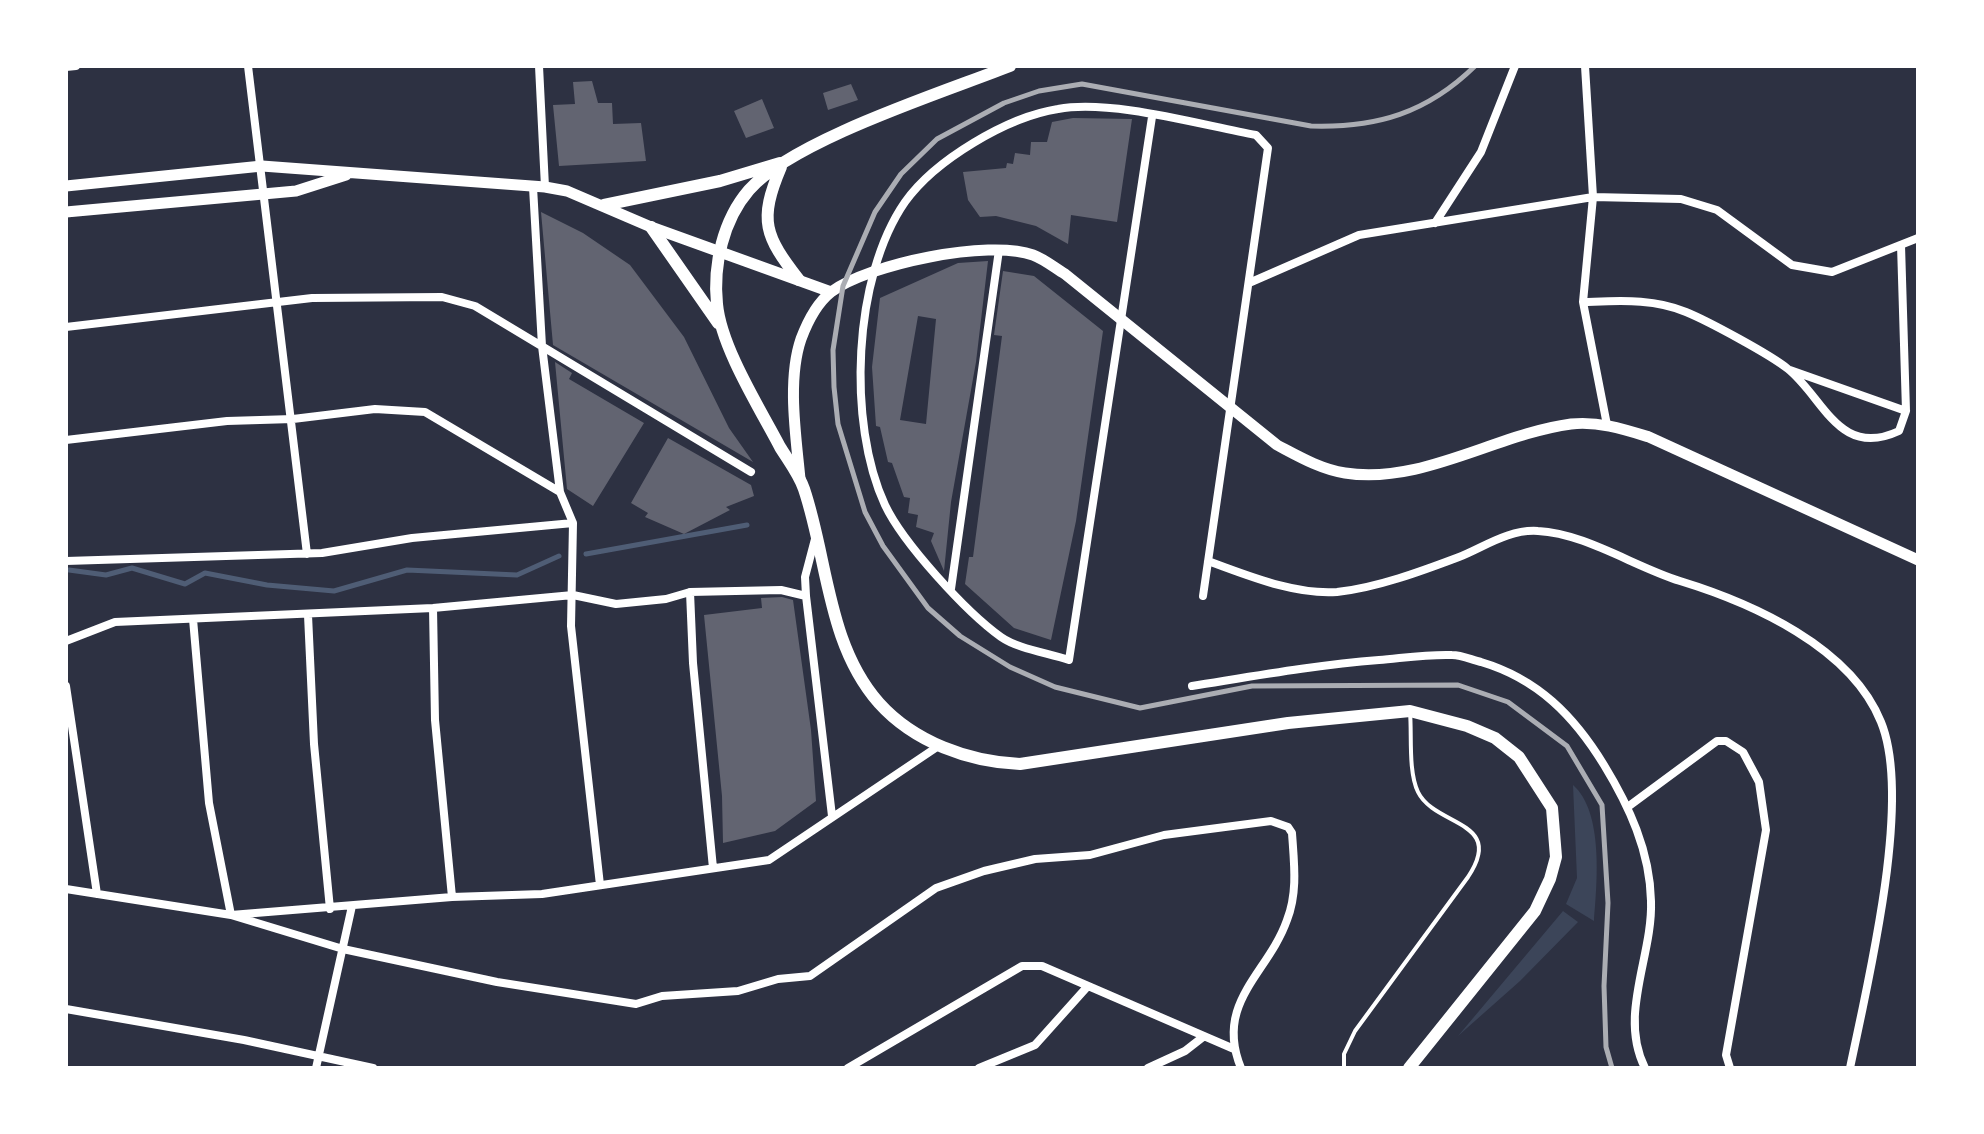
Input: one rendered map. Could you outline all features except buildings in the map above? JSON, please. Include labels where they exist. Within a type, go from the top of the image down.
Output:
[{"type":"main road","points":[[604,205],[706,184],[783,163],[857,127],[1010,66]]},
{"type":"main road","points":[[721,328],[716,274],[726,230],[749,191],[783,163]]},
{"type":"main road","points":[[783,163],[767,213],[769,237],[799,280]]},
{"type":"main road","points":[[66,186],[262,166],[539,187],[567,191],[651,227],[831,292]]},
{"type":"main road","points":[[66,212],[296,191],[350,174]]},
{"type":"main road","points":[[651,227],[721,328],[803,487]]},
{"type":"main road","points":[[1409,1068],[1535,911],[1556,857],[1557,834],[1552,808],[1519,757],[1495,738],[1467,726],[1410,711],[1288,723],[1020,764],[994,763],[915,734],[879,703],[854,668],[800,479],[796,361],[810,319],[831,292],[875,272],[925,259],[999,250],[1034,255],[1065,274],[1277,445],[1309,462],[1344,473],[1390,474],[1571,424],[1607,425],[1649,437],[1918,560]]},
{"type":"street","points":[[66,67],[76,66]]},
{"type":"street","points":[[248,66],[307,554]]},
{"type":"street","points":[[539,66],[542,346],[560,492],[573,523],[571,626],[600,885]]},
{"type":"street","points":[[1435,223],[1481,152],[1515,66]]},
{"type":"street","points":[[1585,66],[1593,197],[1583,302],[1607,425]]},
{"type":"street","points":[[1152,117],[1069,660],[1002,638],[923,562],[885,506],[863,431],[862,346],[875,272],[886,235],[906,200],[944,161],[1002,128],[1058,109],[1104,108],[1256,135],[1268,148],[1203,596]]},
{"type":"street","points":[[1249,283],[1359,235],[1593,197],[1681,199],[1717,210],[1792,265],[1832,272],[1918,238]]},
{"type":"street","points":[[1789,369],[1826,416],[1855,435],[1879,440],[1899,431],[1906,411],[1901,245]]},
{"type":"street","points":[[951,589],[999,250]]},
{"type":"street","points":[[66,327],[312,298],[442,297],[475,306],[751,472]]},
{"type":"street","points":[[1583,302],[1643,301],[1686,312],[1789,369],[1906,411]]},
{"type":"street","points":[[66,440],[227,421],[293,419],[375,409],[425,412],[560,492]]},
{"type":"street","points":[[66,561],[307,554],[412,538],[573,523]]},
{"type":"street","points":[[1208,561],[1272,583],[1336,592],[1418,571],[1504,536],[1537,531],[1581,541],[1641,568],[1701,587],[1760,613],[1822,647],[1848,672],[1881,721],[1891,764],[1889,842],[1876,942],[1850,1068]]},
{"type":"street","points":[[815,539],[805,577],[806,596],[832,816]]},
{"type":"street","points":[[66,641],[115,622],[433,608],[573,595],[616,604],[666,599],[690,592],[781,590],[806,596]]},
{"type":"street","points":[[690,592],[693,663],[713,868]]},
{"type":"street","points":[[433,608],[435,720],[452,897]]},
{"type":"street","points":[[308,615],[314,744],[330,909]]},
{"type":"street","points":[[193,619],[209,803],[231,915]]},
{"type":"street","points":[[1192,686],[1328,664],[1455,655],[1516,675],[1557,702],[1585,735],[1629,806],[1642,845],[1651,899],[1649,940],[1636,990],[1635,1022],[1639,1056],[1645,1068]]},
{"type":"street","points":[[66,686],[97,894]]},
{"type":"street","points":[[1629,806],[1717,741],[1726,741],[1743,752],[1759,782],[1766,830],[1726,1055],[1730,1068]]},
{"type":"street","points":[[231,915],[452,897],[542,894],[769,860],[940,745]]},
{"type":"street","points":[[66,889],[231,915],[343,949],[497,982],[636,1004],[662,996],[738,991],[778,979],[810,976],[936,888],[984,871],[1035,859],[1090,855],[1164,835],[1271,821],[1288,827],[1292,833],[1293,903],[1276,943],[1247,984],[1233,1025],[1234,1049],[1241,1068]]},
{"type":"street","points":[[316,1068],[352,906]]},
{"type":"street","points":[[848,1068],[1022,966],[1042,966],[1234,1049]]},
{"type":"street","points":[[979,1068],[1035,1045],[1087,987]]},
{"type":"street","points":[[66,1009],[373,1068]]},
{"type":"street","points":[[1148,1068],[1185,1051],[1203,1037]]},
{"type":"lane","points":[[1344,1068],[1344,1054],[1355,1031],[1477,864],[1480,849],[1472,831],[1427,804],[1417,791],[1410,711]]},
{"type":"shaded area","points":[[1573,785],[1590,812],[1594,830],[1597,869],[1594,921],[1566,904],[1577,878]]},
{"type":"shaded area","points":[[1563,911],[1578,922],[1520,981],[1458,1036]]},
{"type":"waterway","points":[[586,554],[747,525]]},
{"type":"waterway","points":[[69,570],[106,575],[132,568],[185,584],[205,573],[267,585],[334,591],[407,570],[517,575],[559,556]]},
{"type":"railway","points":[[1475,66],[1457,82],[1419,106],[1358,124],[1311,126],[1082,84],[1039,91],[1004,103],[937,139],[901,174],[875,212],[843,286],[833,350],[838,424],[865,512],[883,546],[928,608],[960,636],[1010,667],[1055,687],[1140,708],[1252,686],[1458,685],[1508,702],[1567,746],[1602,805],[1608,903],[1604,986],[1606,1047],[1612,1068]]}]
